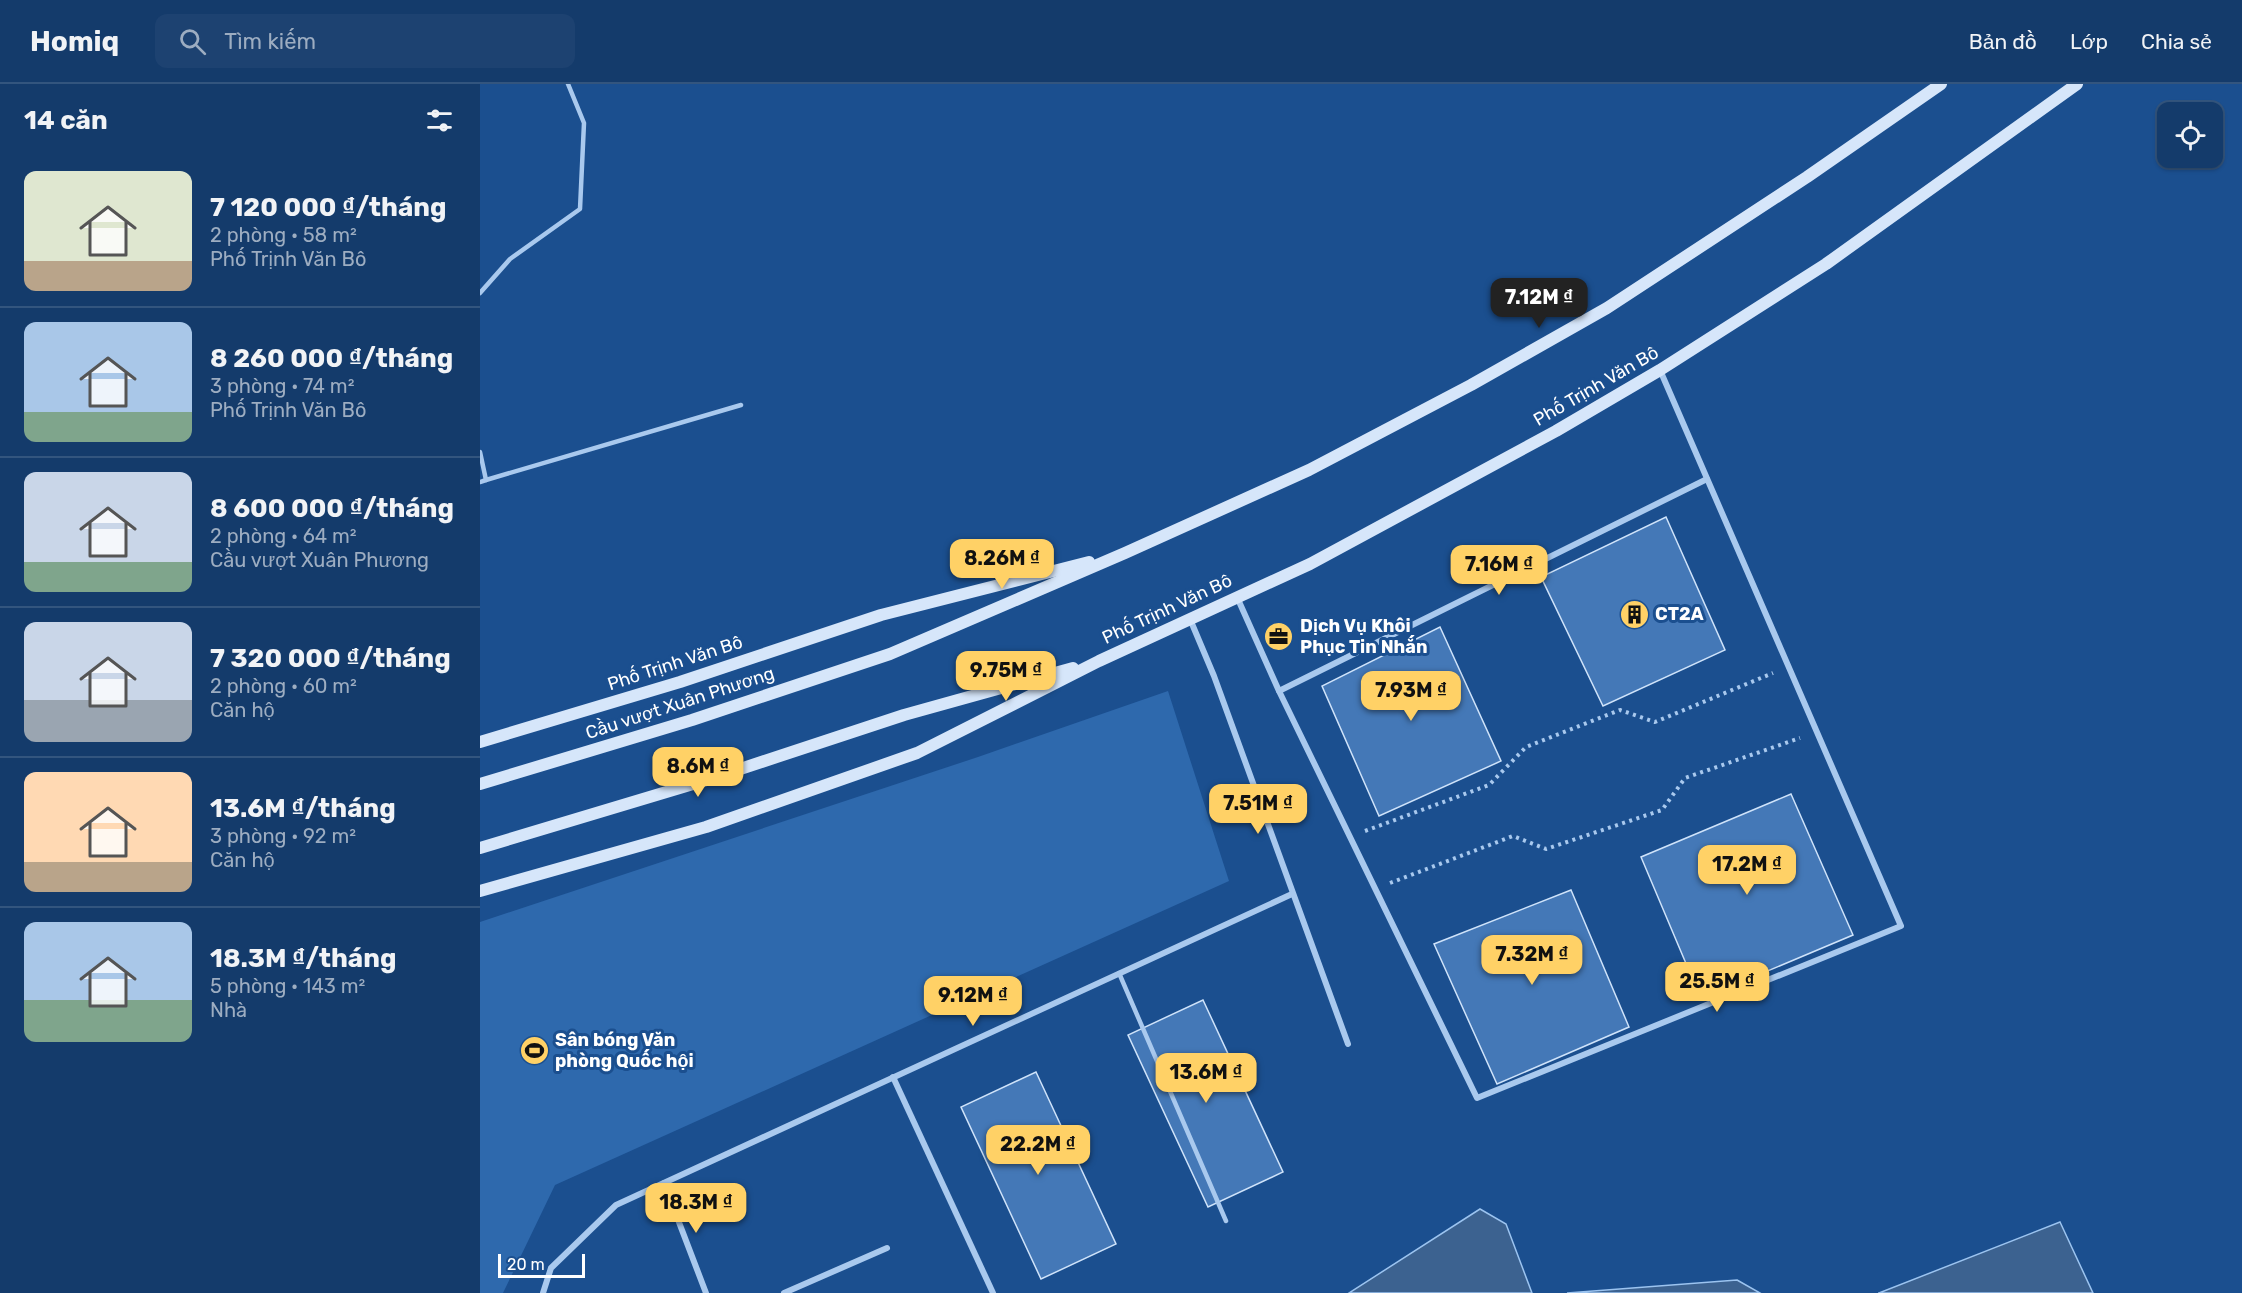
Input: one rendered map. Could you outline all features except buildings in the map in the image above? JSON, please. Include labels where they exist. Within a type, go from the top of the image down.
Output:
[{"type":"main road","name":"Phố Trịnh Văn Bô","points":[[890,654],[1125,553],[1309,470],[1471,385],[1607,308],[1807,177],[1941,84]]},
{"type":"main road","name":"Phố Trịnh Văn Bô","points":[[480,891],[706,827],[917,753],[1099,661],[1310,564],[1556,431],[1660,370],[1826,264],[2077,84]]},
{"type":"main road","name":"Phố Trịnh Văn Bô","points":[[480,742],[680,682],[881,615],[1125,553]]},
{"type":"main road","name":"Cầu vượt Xuân Phương","points":[[480,784],[692,720],[890,654]]},
{"type":"main road","name":"Phố Trịnh Văn Bô","points":[[480,848],[713,778],[904,715],[1099,661]]},
{"type":"street","points":[[1236,597],[1279,691],[1477,1098],[1901,926],[1660,370]]},
{"type":"street","points":[[1279,691],[1707,479]]},
{"type":"street","points":[[1190,618],[1214,676],[1348,1044]]},
{"type":"street","points":[[543,1293],[551,1268],[616,1205],[1292,894]]},
{"type":"street","points":[[894,1077],[993,1293]]},
{"type":"street","points":[[664,1183],[706,1293]]},
{"type":"street","points":[[784,1293],[887,1248]]},
{"type":"lane","points":[[480,293],[510,259],[580,209],[584,123],[568,84]]},
{"type":"lane","points":[[480,452],[483,481],[741,405]]},
{"type":"lane","points":[[1119,973],[1226,1221]]},
{"type":"path","points":[[1350,837],[1489,785],[1526,747],[1620,710],[1655,722],[1788,666]]},
{"type":"path","points":[[1376,889],[1513,836],[1546,849],[1662,810],[1685,778],[1817,732]]},
{"type":"shaded area","points":[[1168,691],[1229,881],[555,1185],[503,1293],[480,1293],[480,922],[978,757]]},
{"type":"shaded area","points":[[1480,1209],[1506,1224],[1532,1293],[1349,1293]]},
{"type":"shaded area","points":[[2060,1222],[2093,1293],[1879,1293]]},
{"type":"shaded area","points":[[1737,1280],[1760,1293],[1567,1293]]},
{"type":"place","name":"CT2A","points":[[1634,614]]},
{"type":"place","name":"Dịch Vụ Khôi Phục Tin Nhắn","points":[[1279,636]]},
{"type":"place","name":"Sân bóng Văn phòng Quốc hội","points":[[534,1050]]}]
